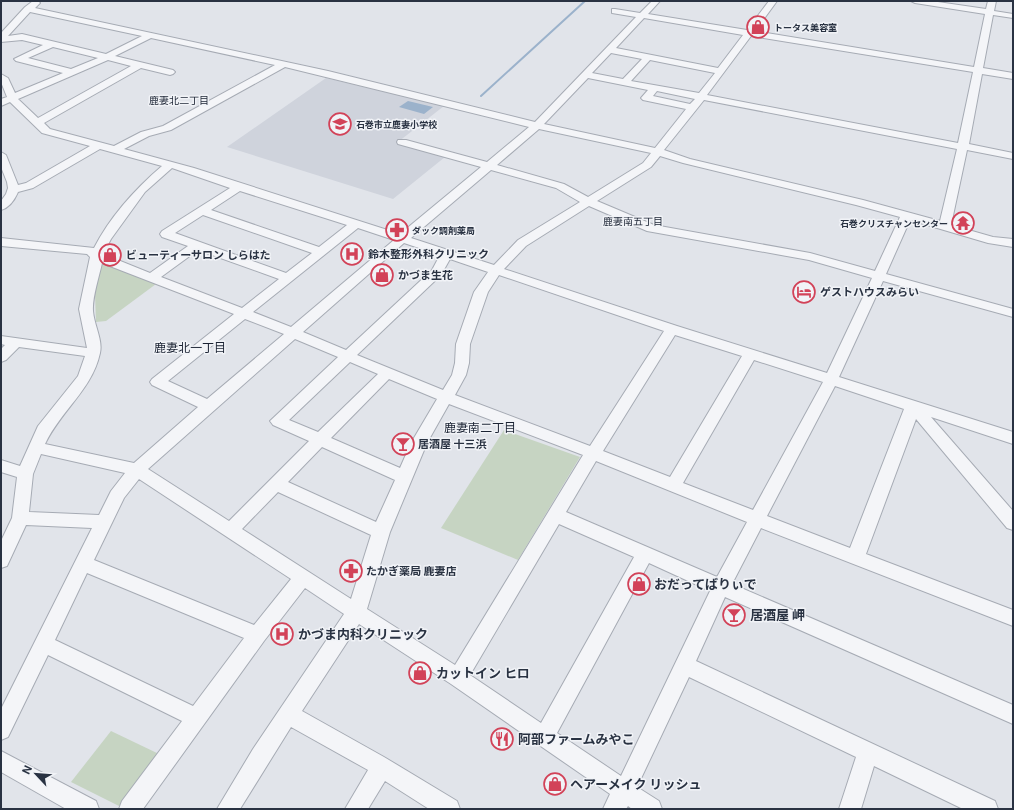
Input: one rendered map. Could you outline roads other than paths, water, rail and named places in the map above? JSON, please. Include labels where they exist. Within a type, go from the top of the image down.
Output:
[{"type":"street","points":[[1,38],[28,9],[38,1]]},
{"type":"street","points":[[1,730],[117,495],[137,470],[158,450],[402,239],[537,126],[656,1]]},
{"type":"street","points":[[228,809],[260,756],[357,611],[381,532],[419,443],[459,375],[462,363],[463,344],[481,292],[495,271],[522,243],[647,165],[697,103],[773,1]]},
{"type":"street","points":[[915,1],[1013,16]]},
{"type":"street","points":[[945,226],[963,146],[992,1]]},
{"type":"street","points":[[28,9],[284,64],[396,90],[537,126],[659,152],[687,161],[908,215],[992,240],[1013,243]]},
{"type":"street","points":[[615,11],[1013,76]]},
{"type":"street","points":[[6,100],[107,57],[151,35]]},
{"type":"street","points":[[1,38],[22,37],[170,72]]},
{"type":"street","points":[[52,44],[19,60],[72,72]]},
{"type":"street","points":[[610,50],[721,71]]},
{"type":"street","points":[[625,82],[648,58]]},
{"type":"street","points":[[114,150],[145,134],[172,125],[284,64]]},
{"type":"street","points":[[37,123],[139,65]]},
{"type":"street","points":[[586,75],[655,88],[697,103],[963,146],[1013,156]]},
{"type":"street","points":[[1,77],[6,80],[6,100]]},
{"type":"street","points":[[6,100],[46,131],[170,164],[672,329],[1013,438]]},
{"type":"street","points":[[402,142],[560,186],[589,202],[651,228],[810,257],[1013,313]]},
{"type":"street","points":[[14,189],[29,186],[99,145]]},
{"type":"street","points":[[1,207],[11,198],[14,189],[12,178],[2,162]]},
{"type":"street","points":[[1,561],[20,518],[25,474],[36,446],[46,426],[85,377],[93,353],[94,346],[86,309],[97,255],[105,239],[141,190],[170,164]]},
{"type":"street","points":[[239,187],[166,234],[288,278]]},
{"type":"street","points":[[202,211],[321,252]]},
{"type":"street","points":[[614,809],[624,792],[721,587],[831,380],[908,215]]},
{"type":"street","points":[[209,406],[156,382],[355,225]]},
{"type":"street","points":[[1,242],[90,251],[102,259],[294,333],[388,372],[445,398],[593,453],[673,486],[1013,618]]},
{"type":"street","points":[[151,278],[197,245]]},
{"type":"street","points":[[404,477],[278,421],[437,272],[447,254]]},
{"type":"street","points":[[458,678],[593,453],[672,329]]},
{"type":"street","points":[[1,340],[93,353]]},
{"type":"street","points":[[1,357],[16,342]]},
{"type":"street","points":[[673,486],[750,354]]},
{"type":"street","points":[[230,530],[388,372]]},
{"type":"street","points":[[913,406],[1013,523]]},
{"type":"street","points":[[856,556],[913,406]]},
{"type":"street","points":[[36,446],[137,470],[303,578],[357,611],[651,809]]},
{"type":"street","points":[[1,466],[25,474]]},
{"type":"street","points":[[276,484],[381,532]]},
{"type":"street","points":[[556,515],[1013,715]]},
{"type":"street","points":[[20,518],[104,522]]},
{"type":"street","points":[[544,737],[645,554]]},
{"type":"street","points":[[84,564],[257,635]]},
{"type":"street","points":[[130,809],[257,635],[303,578]]},
{"type":"street","points":[[44,644],[197,718]]},
{"type":"street","points":[[684,665],[987,809]]},
{"type":"street","points":[[288,714],[382,767],[449,809]]},
{"type":"street","points":[[850,809],[868,752]]},
{"type":"street","points":[[1,761],[88,809]]},
{"type":"street","points":[[356,809],[382,767]]},
{"type":"water","points":[[408,101],[433,107],[424,114],[399,107]]},
{"type":"waterway","points":[[481,96],[585,1]]},
{"type":"place","name":"トータス美容室","points":[[758,27]]},
{"type":"place","name":"石巻市立鹿妻小学校","points":[[340,124]]},
{"type":"place","name":"石巻クリスチャンセンター","points":[[963,223]]},
{"type":"place","name":"ダック調剤薬局","points":[[397,230]]},
{"type":"place","name":"鈴木整形外科クリニック","points":[[352,254]]},
{"type":"place","name":"ビューティーサロン しらはた","points":[[110,255]]},
{"type":"place","name":"かづま生花","points":[[382,275]]},
{"type":"place","name":"ゲストハウスみらい","points":[[804,292]]},
{"type":"place","name":"居酒屋 十三浜","points":[[403,444]]},
{"type":"place","name":"たかぎ薬局 鹿妻店","points":[[351,571]]},
{"type":"place","name":"おだってばりぃで","points":[[639,584]]},
{"type":"place","name":"居酒屋 岬","points":[[734,615]]},
{"type":"place","name":"かづま内科クリニック","points":[[282,634]]},
{"type":"place","name":"カットイン ヒロ","points":[[420,673]]},
{"type":"place","name":"阿部ファームみやこ","points":[[502,739]]},
{"type":"place","name":"ヘアーメイク リッシュ","points":[[555,784]]},
{"type":"district","name":"鹿妻北二丁目","points":[[179,100]]},
{"type":"district","name":"鹿妻南五丁目","points":[[633,221]]},
{"type":"district","name":"鹿妻北一丁目","points":[[190,347]]},
{"type":"district","name":"鹿妻南二丁目","points":[[480,427]]}]
